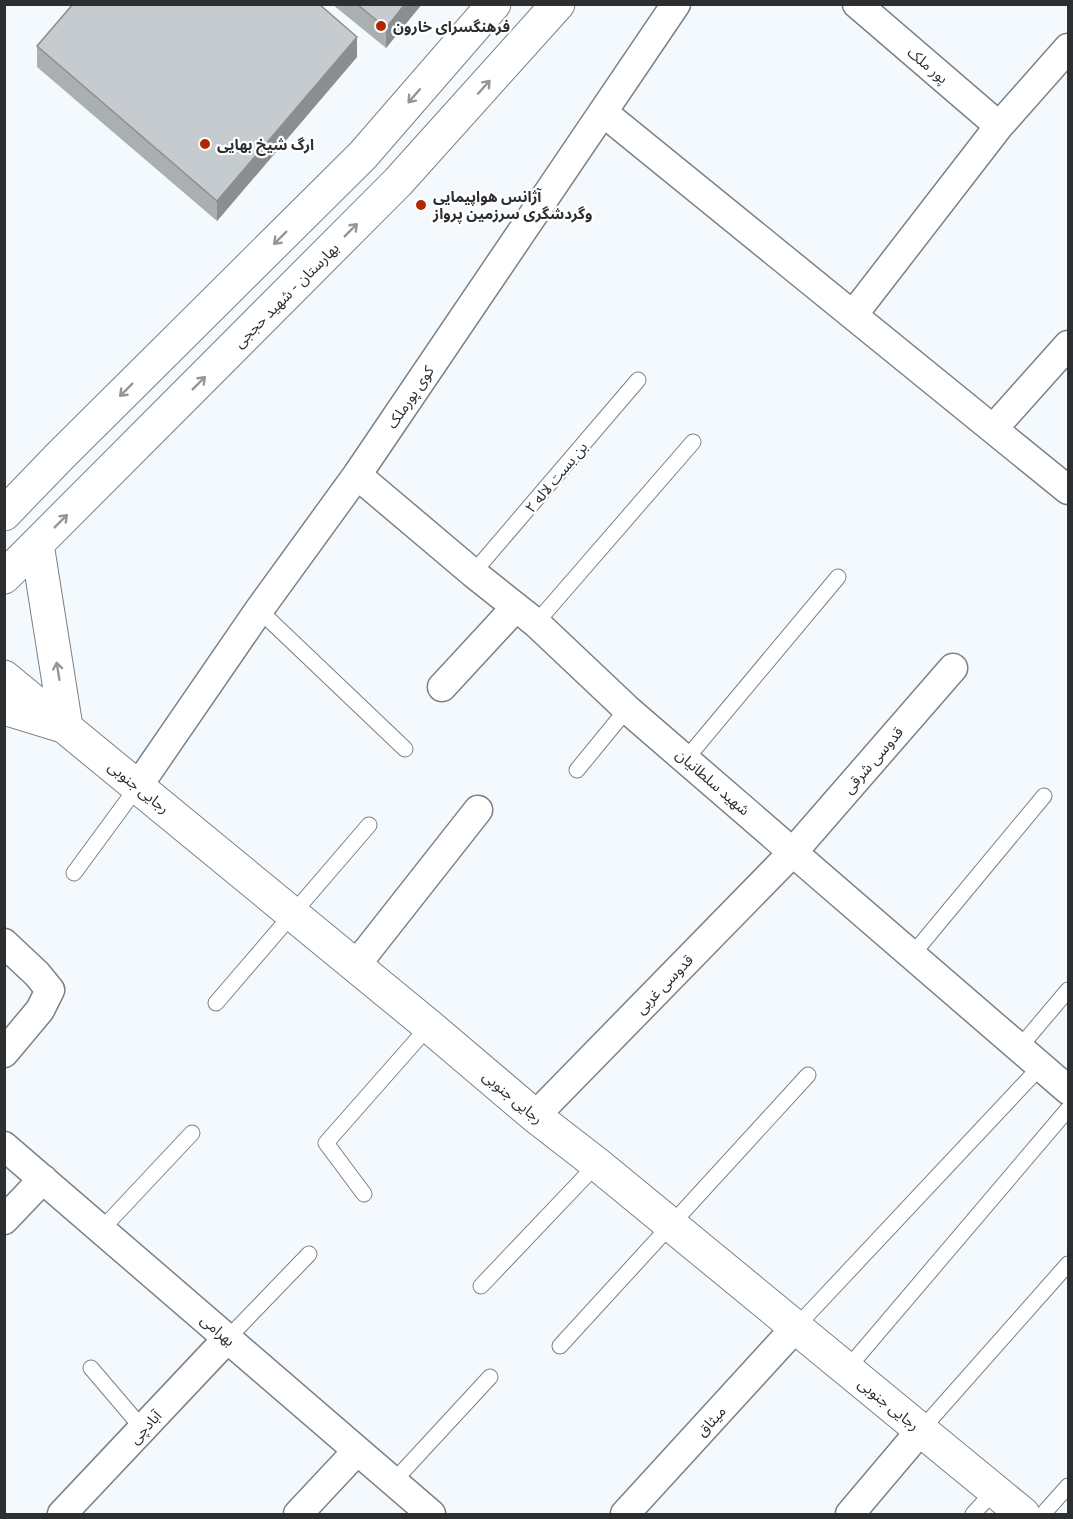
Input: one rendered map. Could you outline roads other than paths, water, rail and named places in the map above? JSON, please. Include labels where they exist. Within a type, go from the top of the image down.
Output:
[{"type":"street","points":[[4,514],[363,155],[494,4]]},
{"type":"street","name":"بهارستان - شهید حججی","points":[[4,577],[398,182],[558,4]]},
{"type":"street","name":"کوی پورملک","points":[[138,786],[357,475],[676,4]]},
{"type":"street","name":"پور ملک","points":[[870,9],[999,126]]},
{"type":"street","points":[[853,315],[999,126],[1068,48]]},
{"type":"street","points":[[604,113],[1068,490]]},
{"type":"street","points":[[993,429],[1068,345]]},
{"type":"street","points":[[60,456],[57,468],[58,477],[63,486],[71,491],[94,488]]},
{"type":"street","name":"شهید سلطانیان","points":[[357,475],[526,615],[627,709],[1068,1090]]},
{"type":"street","points":[[4,708],[66,727],[38,544]]},
{"type":"street","points":[[442,687],[526,615]]},
{"type":"street","name":"قدوسی شرقی","points":[[793,852],[953,668]]},
{"type":"street","name":"رجایی جنوبی","points":[[4,677],[356,965],[535,1116],[671,1224],[921,1430],[984,1503],[1023,1515]]},
{"type":"street","points":[[356,965],[478,810]]},
{"type":"street","name":"قدوسی غربی","points":[[535,1116],[793,852]]},
{"type":"street","points":[[4,943],[37,974],[50,990],[40,1010],[4,1053]]},
{"type":"street","name":"بهرامی","points":[[4,1146],[431,1515]]},
{"type":"street","points":[[4,1220],[43,1179]]},
{"type":"street","name":"میثاق","points":[[625,1515],[796,1327]]},
{"type":"street","name":"آبادچی","points":[[62,1515],[228,1339]]},
{"type":"street","points":[[850,1515],[921,1430]]},
{"type":"street","points":[[298,1515],[357,1451]]},
{"type":"lane","name":"بن بست لاله ۲","points":[[473,573],[638,380]]},
{"type":"lane","points":[[526,615],[693,442]]},
{"type":"lane","points":[[686,759],[838,577]]},
{"type":"lane","points":[[260,610],[405,749]]},
{"type":"lane","points":[[577,770],[627,709]]},
{"type":"lane","points":[[74,873],[138,786]]},
{"type":"lane","points":[[912,955],[1044,796]]},
{"type":"lane","points":[[216,1003],[369,825]]},
{"type":"lane","points":[[1019,1048],[1068,990]]},
{"type":"lane","points":[[364,1194],[326,1143],[429,1026]]},
{"type":"lane","points":[[796,1327],[1041,1066]]},
{"type":"lane","points":[[560,1346],[808,1075]]},
{"type":"lane","points":[[847,1369],[1068,1109]]},
{"type":"lane","points":[[101,1230],[192,1133]]},
{"type":"lane","points":[[481,1286],[597,1164]]},
{"type":"lane","points":[[228,1339],[309,1254]]},
{"type":"lane","points":[[921,1430],[1068,1264]]},
{"type":"lane","points":[[91,1368],[143,1429]]},
{"type":"lane","points":[[393,1482],[490,1377]]},
{"type":"lane","points":[[1043,1515],[1068,1486]]},
{"type":"place","name":"فرهنگسرای خارون","points":[[381,26]]},
{"type":"place","name":"ارگ شیخ بهایی","points":[[205,144]]},
{"type":"place","name":"آژانس هواپیمایی و‌گردشگری سرزمین پرواز","points":[[421,205]]}]
